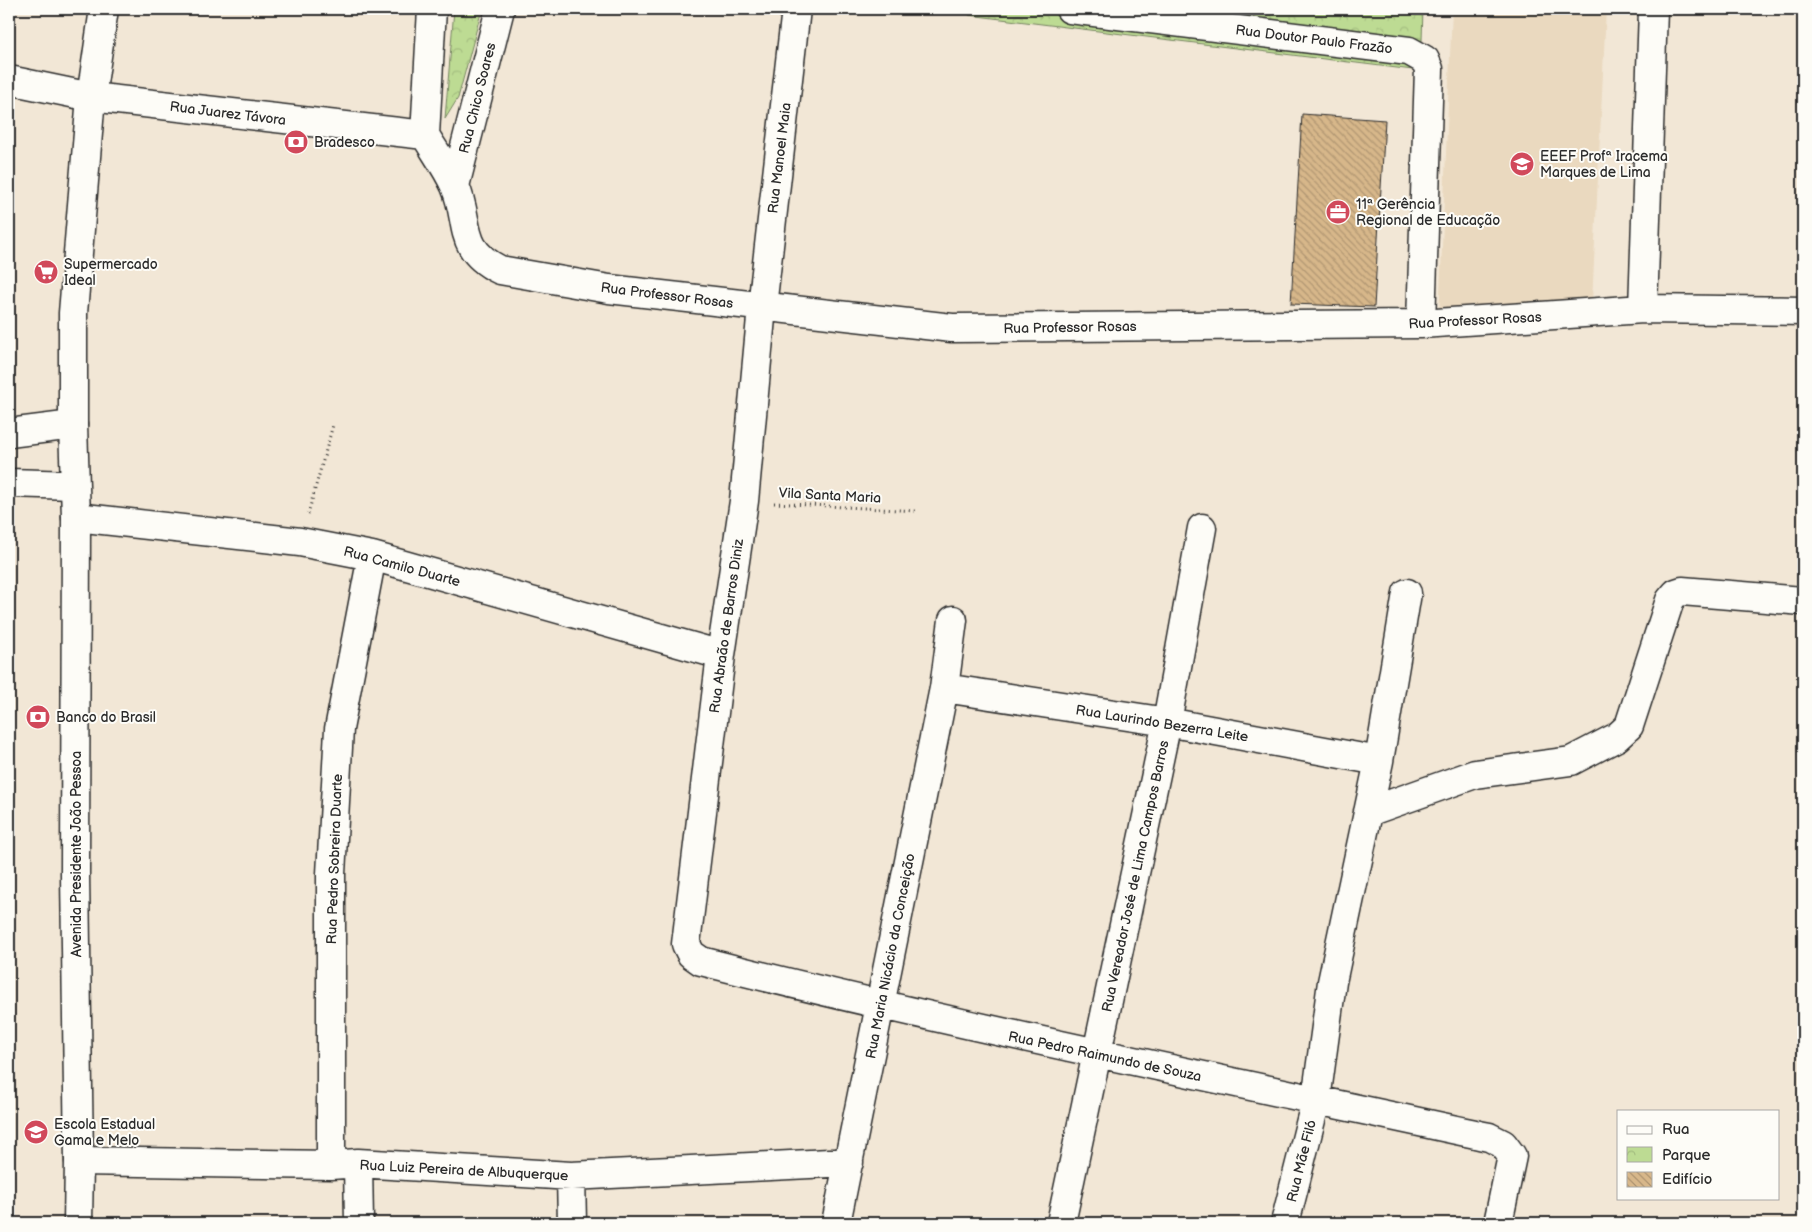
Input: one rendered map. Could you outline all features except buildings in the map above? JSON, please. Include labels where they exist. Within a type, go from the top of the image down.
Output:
[{"type":"street","name":"Avenida Presidente João Pessoa","points":[[78,1223],[79,1161],[75,875],[76,517],[73,425],[73,313],[91,97],[104,9]]},
{"type":"street","points":[[425,135],[432,9]]},
{"type":"street","name":"Rua Chico Soares","points":[[455,186],[500,9]]},
{"type":"street","name":"Rua Manoel Maia","points":[[762,307],[796,9]]},
{"type":"street","name":"Rua Doutor Paulo Frazão","points":[[1070,9],[1409,51],[1425,60],[1429,69],[1420,324]]},
{"type":"street","points":[[1643,309],[1653,9]]},
{"type":"street","name":"Rua Juarez Távora","points":[[9,80],[91,97],[425,135]]},
{"type":"street","name":"Rua Professor Rosas","points":[[425,135],[455,186],[471,247],[484,262],[500,270],[609,289],[952,328],[1420,324],[1643,309],[1803,311]]},
{"type":"street","name":"Rua Abraão de Barros Diniz","points":[[686,944],[721,655],[744,502],[762,307]]},
{"type":"street","points":[[9,433],[73,425]]},
{"type":"street","points":[[9,483],[74,485]]},
{"type":"street","name":"Rua Camilo Duarte","points":[[76,517],[300,542],[372,556],[721,655]]},
{"type":"street","name":"Rua Vereador José de Lima Campos Barros","points":[[1061,1223],[1168,722],[1202,528]]},
{"type":"street","name":"Rua Pedro Sobreira Duarte","points":[[331,1166],[331,874],[339,729],[372,556]]},
{"type":"street","points":[[1368,812],[1475,774],[1571,761],[1617,736],[1629,726],[1670,600],[1676,593],[1682,590],[1803,601]]},
{"type":"street","name":"Rua Mãe Filó","points":[[1286,1223],[1316,1100],[1332,982],[1379,761],[1407,593]]},
{"type":"street","name":"Rua Maria Nicácio da Conceição","points":[[836,1223],[944,688],[952,620]]},
{"type":"street","name":"Rua Laurindo Bezerra Leite","points":[[944,688],[1168,722],[1379,761]]},
{"type":"street","name":"Rua Pedro Raimundo de Souza","points":[[686,944],[691,954],[700,961],[879,1006],[1098,1055],[1489,1137],[1504,1144],[1512,1156],[1498,1223]]},
{"type":"street","name":"Rua Luiz Pereira de Albuquerque","points":[[79,1161],[331,1166],[358,1163],[571,1176],[849,1162]]},
{"type":"street","points":[[358,1163],[359,1223]]},
{"type":"street","points":[[571,1176],[572,1223]]},
{"type":"path","points":[[300,542],[333,425]]},
{"type":"path","name":"Vila Santa Maria","points":[[744,502],[916,512]]},
{"type":"shaded area","name":"EEEF Profª Iracema Marques de Lima","points":[[1452,9],[1606,9],[1591,325],[1439,319]]},
{"type":"green space","points":[[454,9],[482,9],[458,98],[445,119]]},
{"type":"green space","points":[[969,9],[1423,9],[1421,71],[969,15]]},
{"type":"place","name":"Bradesco","points":[[296,142]]},
{"type":"place","name":"EEEF Profª Iracema Marques de Lima","points":[[1522,164]]},
{"type":"place","name":"11ª Gerência Regional de Educação","points":[[1338,212]]},
{"type":"place","name":"Supermercado Ideal","points":[[46,272]]},
{"type":"place","name":"Banco do Brasil","points":[[38,717]]},
{"type":"place","name":"Escola Estadual Gama e Melo","points":[[36,1132]]}]
